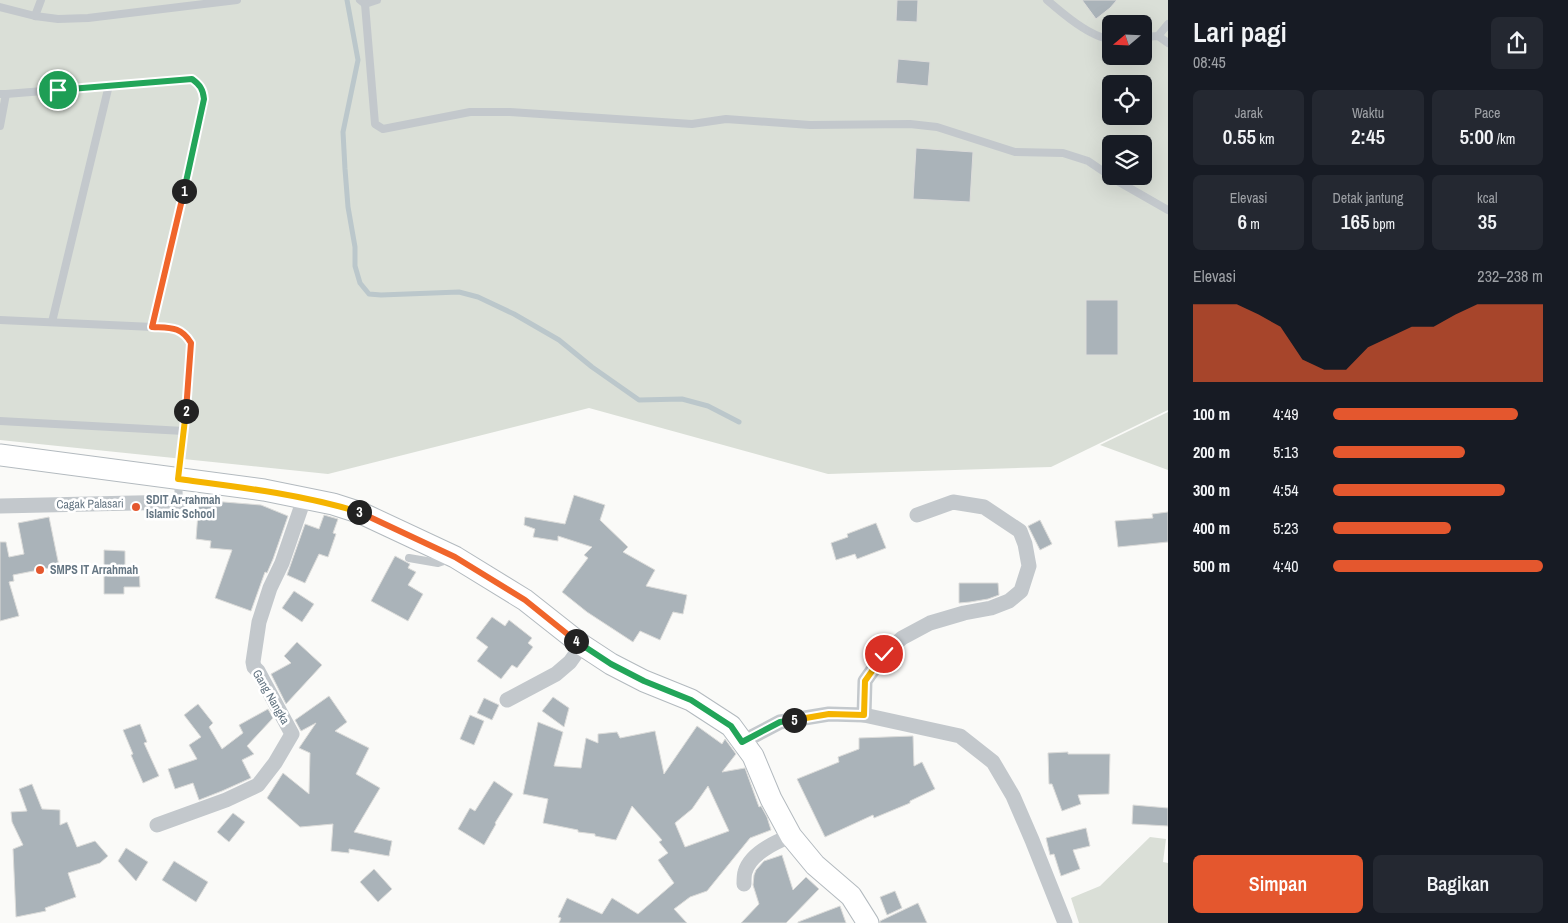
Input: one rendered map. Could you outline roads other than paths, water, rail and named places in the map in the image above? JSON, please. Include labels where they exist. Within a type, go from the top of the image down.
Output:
[{"type":"main road","points":[[0,455],[264,490],[333,504],[360,513],[455,557],[525,600],[582,645],[611,664],[644,681],[691,700],[731,726],[753,756],[771,799],[791,836],[815,865],[851,896],[868,923]]},
{"type":"street","name":"Gang Nangka","points":[[157,825],[226,800],[258,784],[275,763],[292,734],[252,662],[259,622],[304,498]]},
{"type":"street","name":"Cagak Palasari","points":[[0,506],[179,502]]},
{"type":"street","points":[[864,715],[865,681],[884,654],[902,638],[930,623],[964,613],[991,608],[1009,601],[1021,591],[1029,566],[1026,544],[1020,531],[984,507],[953,502],[917,515]]},
{"type":"street","points":[[507,700],[556,674],[570,662],[582,645]]},
{"type":"street","points":[[742,742],[780,722],[829,714],[864,715],[960,736],[993,762],[1017,805],[1065,923]]},
{"type":"street","points":[[744,884],[745,871],[752,860],[776,842],[791,836]]},
{"type":"lane","points":[[0,7],[35,16],[58,19],[88,18],[237,0]]},
{"type":"lane","points":[[377,0],[363,2],[375,124],[383,130],[470,112],[510,112],[692,124],[726,119],[820,125],[910,124],[937,127],[1015,152],[1063,153],[1088,161],[1118,182],[1168,210]]},
{"type":"lane","points":[[1047,0],[1063,14],[1097,36],[1102,37]]},
{"type":"lane","points":[[35,16],[40,3]]},
{"type":"lane","points":[[1158,36],[1168,24]]},
{"type":"lane","points":[[1152,36],[1158,36],[1168,43]]},
{"type":"lane","points":[[0,126],[3,94],[192,79],[200,85],[204,99],[152,327]]},
{"type":"lane","points":[[52,322],[109,86]]},
{"type":"lane","points":[[0,320],[175,328],[186,334],[191,343],[190,382],[178,479],[179,502]]},
{"type":"lane","points":[[0,421],[184,431]]},
{"type":"lane","points":[[409,558],[438,563],[455,557]]},
{"type":"waterway","points":[[347,0],[358,60],[343,132],[345,169],[348,207],[355,247],[355,266],[360,283],[369,294],[459,292],[478,297],[514,314],[559,340],[592,367],[639,400],[682,399],[708,406],[739,422]]},
{"type":"place","name":"SDIT Ar-rahmah Islamic School","points":[[136,507]]},
{"type":"place","name":"SMPS IT Arrahmah","points":[[40,570]]}]
